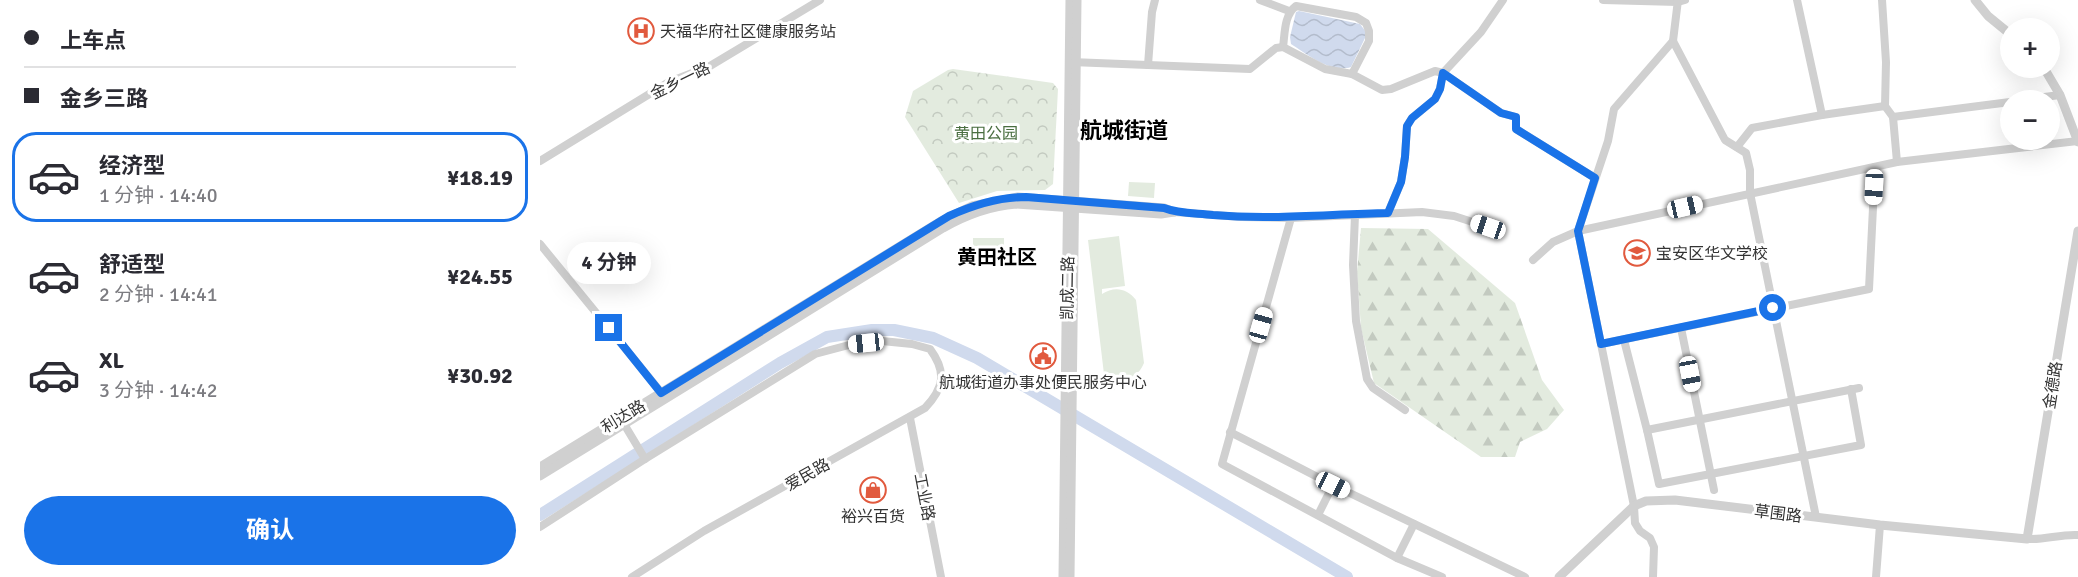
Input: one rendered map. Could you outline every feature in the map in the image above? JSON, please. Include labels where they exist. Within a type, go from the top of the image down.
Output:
[{"type":"street","name":"金乡一路","points":[[540,161],[669,82],[710,66],[820,0]]},
{"type":"street","name":"凯成二路","points":[[1070,0],[1073,62]]},
{"type":"street","name":"凯成二路","points":[[1063,577],[1069,399],[1073,62],[1077,0]]},
{"type":"street","points":[[1149,65],[1152,12],[1155,0]]},
{"type":"street","points":[[1260,0],[1289,11]]},
{"type":"street","points":[[1388,213],[1401,182],[1407,126],[1412,118],[1435,99],[1440,89],[1443,73],[1481,32],[1503,0]]},
{"type":"street","points":[[1603,0],[1681,1],[1673,41],[1614,109],[1608,141],[1578,231],[1634,506],[1635,523],[1640,531],[1650,538],[1654,547],[1653,577]]},
{"type":"street","points":[[1797,0],[1822,115]]},
{"type":"street","points":[[1882,0],[1886,62],[1885,106],[1893,117],[1897,162]]},
{"type":"street","points":[[1975,0],[2000,26]]},
{"type":"street","points":[[1283,47],[1289,11],[1296,6],[1356,17],[1366,23],[1369,41],[1352,74]]},
{"type":"street","points":[[1673,41],[1725,140],[1746,153],[1750,170],[1750,193],[1816,517]]},
{"type":"street","points":[[1073,62],[1250,69],[1276,48],[1283,47],[1325,69],[1352,74],[1382,90],[1391,89],[1435,71],[1443,73],[1501,113],[1516,117],[1516,129],[1595,178]]},
{"type":"street","points":[[1533,260],[1553,242],[1578,231],[1750,193],[1897,162],[2078,141],[2060,95]]},
{"type":"street","points":[[1893,117],[2000,103]]},
{"type":"street","points":[[1737,147],[1752,128],[1885,106]]},
{"type":"street","points":[[1601,344],[1869,289],[1875,167]]},
{"type":"street","name":"利达路","points":[[540,467],[663,395],[956,213],[980,204],[1009,198],[1161,214],[1174,212]]},
{"type":"street","points":[[1174,212],[1291,218],[1422,212],[1454,216],[1488,227]]},
{"type":"street","points":[[1355,214],[1353,265],[1356,321],[1367,379],[1372,388],[1405,410]]},
{"type":"street","points":[[1291,218],[1222,464],[1397,558],[1442,577]]},
{"type":"street","name":"金德路","points":[[2027,539],[2078,231]]},
{"type":"street","points":[[540,244],[663,395]]},
{"type":"street","points":[[1681,328],[1714,490]]},
{"type":"street","points":[[1624,340],[1659,484],[1861,445],[1855,388],[1647,430]]},
{"type":"street","name":"爱民路","points":[[632,577],[704,531],[925,408],[933,399],[942,377],[941,368],[930,349],[912,344],[882,341],[849,345],[815,354],[645,459]]},
{"type":"street","name":"利达路","points":[[540,476],[624,424],[663,395]]},
{"type":"street","name":"工业路","points":[[910,418],[941,577]]},
{"type":"street","points":[[540,527],[645,459],[624,424]]},
{"type":"street","name":"凯成二路","points":[[1068,426],[1070,577]]},
{"type":"street","points":[[1230,432],[1333,485],[1525,577]]},
{"type":"street","points":[[1318,515],[1333,485]]},
{"type":"street","name":"草围路","points":[[1634,506],[1646,501],[1675,500],[1880,525],[2027,539]]},
{"type":"street","points":[[1559,577],[1634,506]]},
{"type":"street","points":[[1397,558],[1414,524]]},
{"type":"street","points":[[1876,577],[1880,525]]},
{"type":"street","points":[[2027,539],[2043,540],[2059,535],[2078,535]]},
{"type":"green space","name":"黄田公园","points":[[953,69],[1053,83],[1058,89],[1053,184],[1045,190],[997,191],[959,203],[905,117],[913,91]]},
{"type":"green space","points":[[1129,182],[1155,183],[1154,198],[1128,196]]},
{"type":"green space","points":[[1361,228],[1428,229],[1515,303],[1542,380],[1564,410],[1547,429],[1520,442],[1515,457],[1481,457],[1374,383],[1361,328],[1357,272]]},
{"type":"green space","points":[[1119,236],[1125,286],[1102,289],[1102,294],[1116,289],[1129,293],[1136,300],[1144,363],[1139,372],[1132,377],[1113,377],[1115,390],[1106,391],[1088,240]]},
{"type":"green space","points":[[973,238],[1004,238],[1004,254],[973,254]]},
{"type":"water","points":[[1296,12],[1360,24],[1366,32],[1365,38],[1351,67],[1335,68],[1327,65],[1291,44],[1290,37]]},
{"type":"waterway","points":[[540,515],[780,363],[827,337],[872,330],[894,330],[933,338],[977,358],[1347,577]]},
{"type":"place","name":"天福华府社区健康服务站","points":[[641,31]]},
{"type":"place","name":"宝安区华文学校","points":[[1637,253]]},
{"type":"place","name":"航城街道办事处便民服务中心","points":[[1043,356]]},
{"type":"place","name":"裕兴百货","points":[[873,490]]},
{"type":"district","name":"航城街道","points":[[1124,130]]},
{"type":"district","name":"黄田社区","points":[[997,257]]},
{"type":"route","points":[[609,328],[661,393],[949,216],[980,204],[1026,197],[1164,208],[1174,212],[1241,217],[1291,218],[1388,213],[1401,182],[1407,126],[1412,118],[1435,99],[1440,89],[1443,73],[1501,113],[1516,117],[1516,129],[1595,178],[1578,231],[1601,344],[1773,308]]}]
